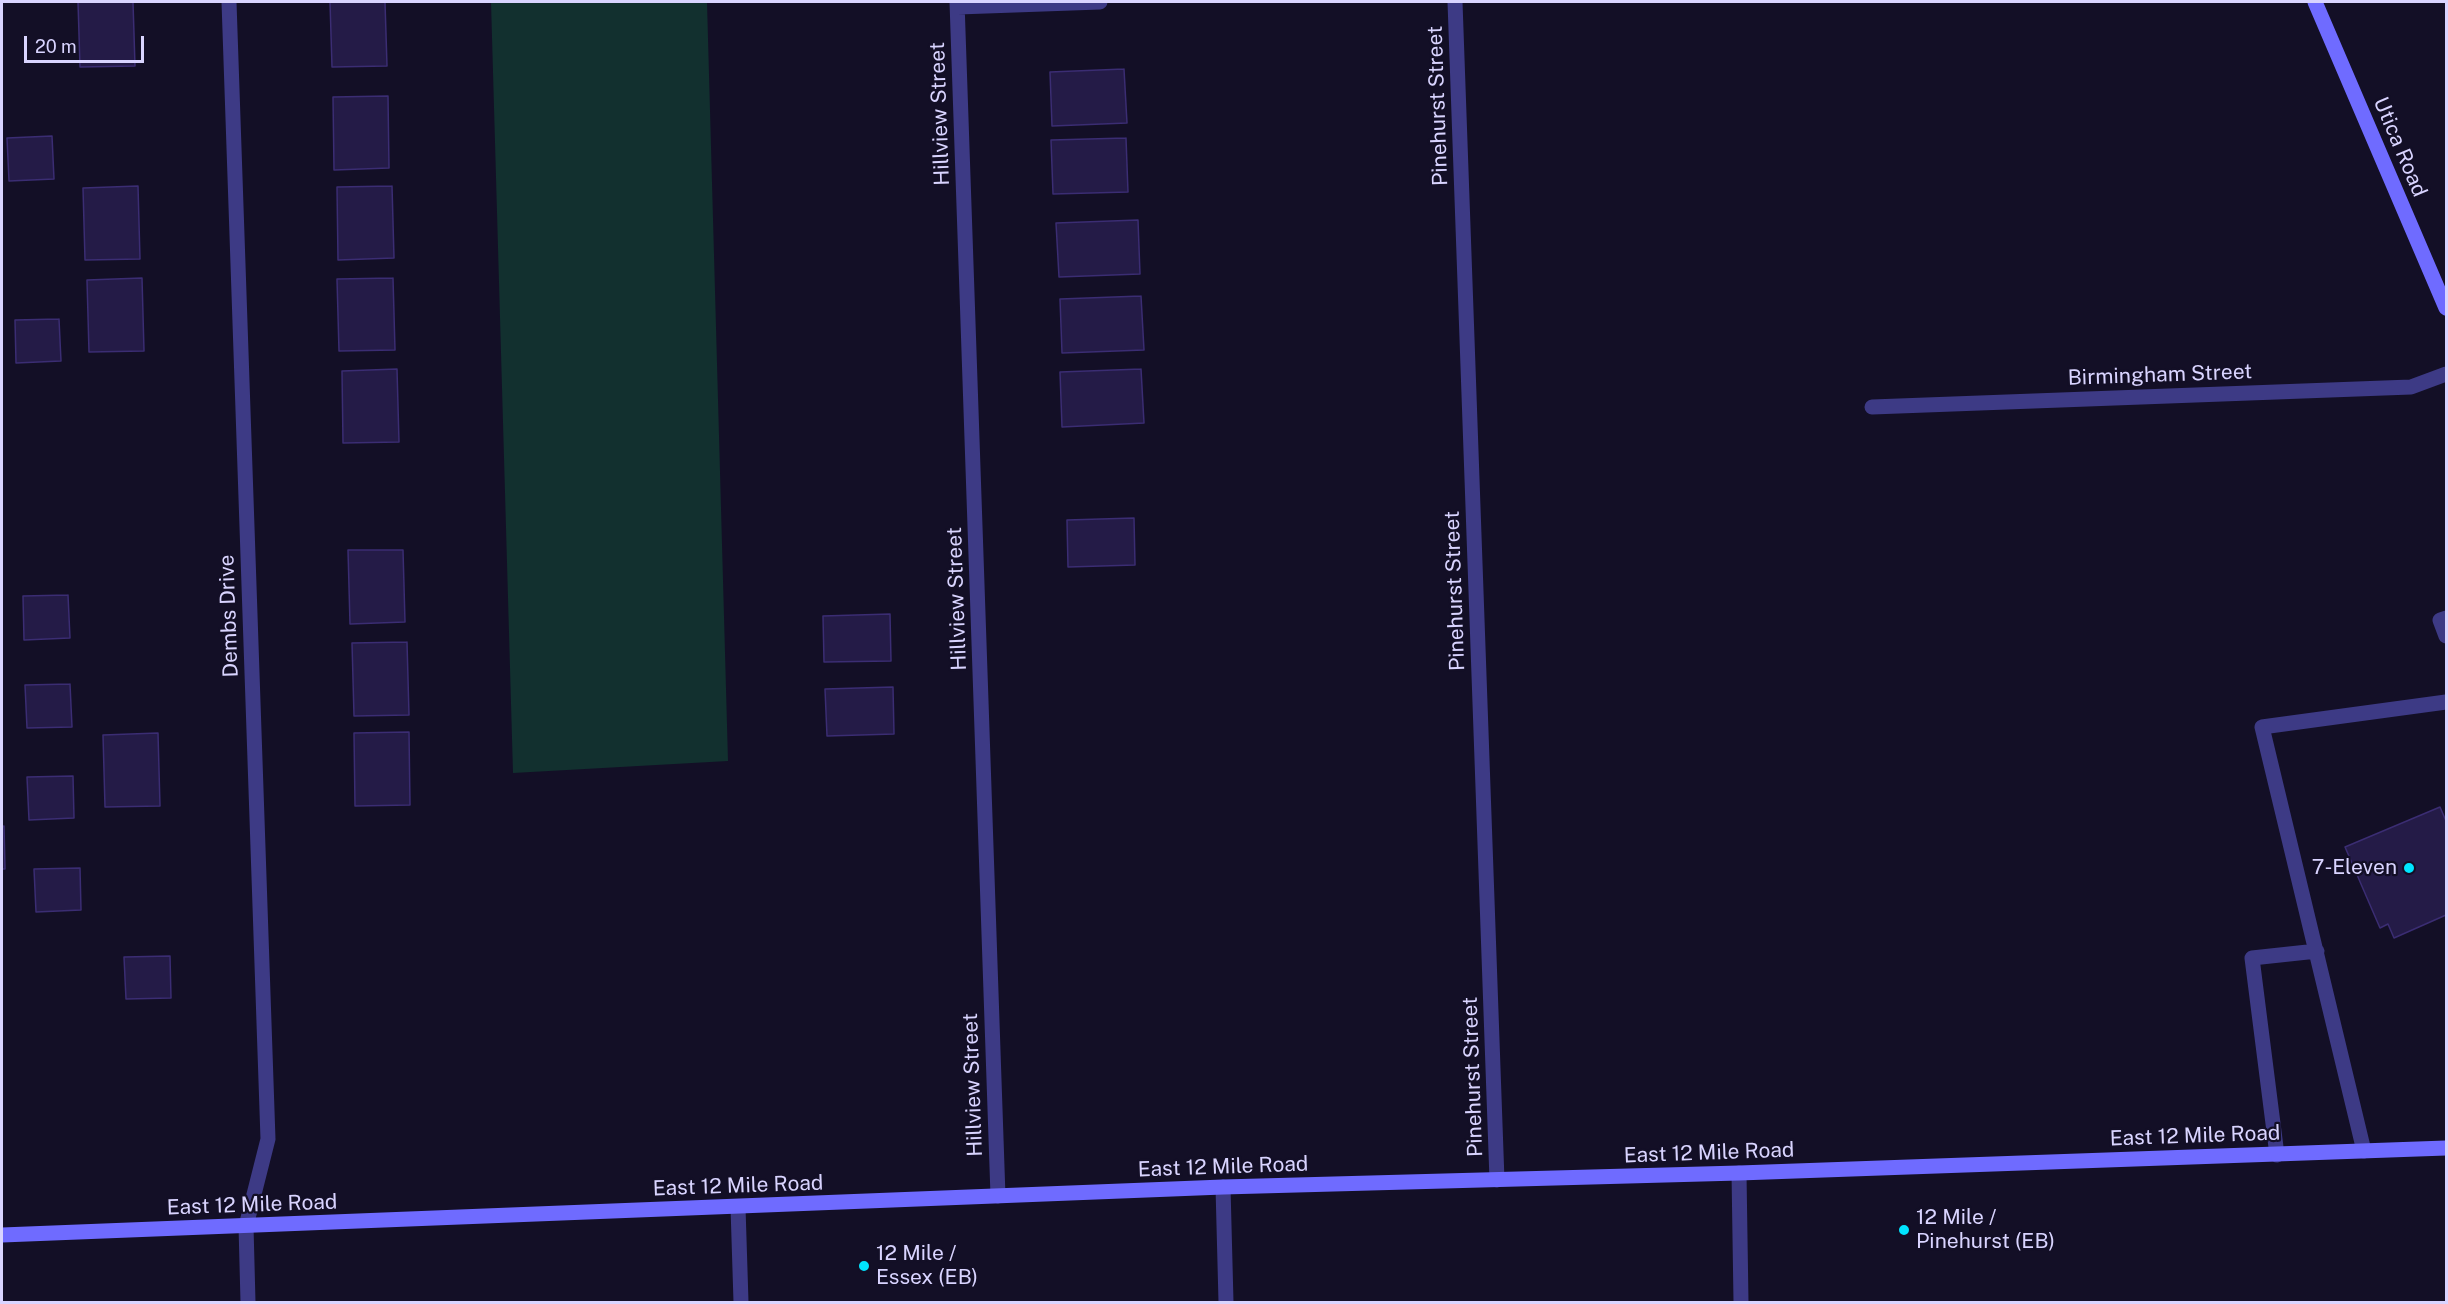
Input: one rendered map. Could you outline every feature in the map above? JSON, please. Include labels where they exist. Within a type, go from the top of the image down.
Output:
[{"type":"main road","name":"Utica Road","points":[[2315,2],[2446,308]]},
{"type":"main road","name":"East 12 Mile Road","points":[[2,1235],[1223,1187],[1738,1173],[2446,1148]]},
{"type":"street","name":"Dembs Drive","points":[[229,2],[268,1139],[246,1226],[248,1302]]},
{"type":"street","points":[[958,4],[1100,2]]},
{"type":"street","name":"Pinehurst Street","points":[[1455,2],[1497,1180]]},
{"type":"street","name":"Hillview Street","points":[[958,4],[998,1196]]},
{"type":"street","name":"Birmingham Street","points":[[1872,407],[2411,387],[2446,374]]},
{"type":"street","points":[[2446,618],[2439,620],[2446,636]]},
{"type":"street","points":[[2364,1151],[2262,727],[2446,702]]},
{"type":"street","points":[[2277,1155],[2252,958],[2317,951]]},
{"type":"street","points":[[1738,1173],[1741,1302]]},
{"type":"street","points":[[1223,1187],[1226,1302]]},
{"type":"street","points":[[738,1207],[741,1302]]},
{"type":"green space","points":[[491,2],[707,2],[728,761],[513,773]]},
{"type":"building","points":[[78,2],[133,2],[135,66],[80,67]]},
{"type":"building","points":[[330,2],[385,2],[387,66],[332,67]]},
{"type":"building","points":[[1124,69],[1127,123],[1052,126],[1050,72]]},
{"type":"building","points":[[388,96],[389,168],[334,170],[333,97]]},
{"type":"building","points":[[52,136],[54,179],[9,181],[7,138]]},
{"type":"building","points":[[1126,138],[1128,192],[1053,194],[1051,140]]},
{"type":"building","points":[[138,186],[140,259],[85,260],[83,188]]},
{"type":"building","points":[[392,186],[394,258],[338,260],[337,187]]},
{"type":"building","points":[[1138,220],[1140,274],[1059,277],[1056,223]]},
{"type":"building","points":[[142,278],[144,351],[89,352],[87,280]]},
{"type":"building","points":[[393,278],[395,350],[339,351],[337,279]]},
{"type":"building","points":[[1141,296],[1144,350],[1062,353],[1060,299]]},
{"type":"building","points":[[59,319],[61,361],[16,363],[15,320]]},
{"type":"building","points":[[397,369],[399,442],[343,443],[342,371]]},
{"type":"building","points":[[1141,369],[1144,423],[1062,427],[1060,372]]},
{"type":"building","points":[[1134,518],[1135,565],[1068,567],[1067,520]]},
{"type":"building","points":[[348,550],[403,550],[405,622],[350,624]]},
{"type":"building","points":[[68,595],[70,638],[24,640],[23,596]]},
{"type":"building","points":[[890,614],[891,661],[824,662],[823,616]]},
{"type":"building","points":[[407,642],[409,715],[354,716],[352,643]]},
{"type":"building","points":[[70,684],[72,727],[27,728],[25,685]]},
{"type":"building","points":[[893,687],[894,734],[827,736],[825,689]]},
{"type":"building","points":[[409,732],[410,805],[355,806],[354,733]]},
{"type":"building","points":[[158,733],[160,806],[105,807],[103,735]]},
{"type":"building","points":[[73,776],[74,818],[29,820],[27,777]]},
{"type":"building","points":[[2440,807],[2446,821],[2446,915],[2394,938],[2388,924],[2380,928],[2345,847]]},
{"type":"building","points":[[4,826],[5,869],[2,869],[2,827]]},
{"type":"building","points":[[80,868],[81,910],[36,912],[34,869]]},
{"type":"building","points":[[170,956],[171,998],[126,999],[124,957]]},
{"type":"place","name":"7-Eleven","points":[[2409,868]]},
{"type":"place","name":"12 Mile / Pinehurst (EB)","points":[[1904,1230]]},
{"type":"place","name":"12 Mile / Essex (EB)","points":[[864,1266]]}]
